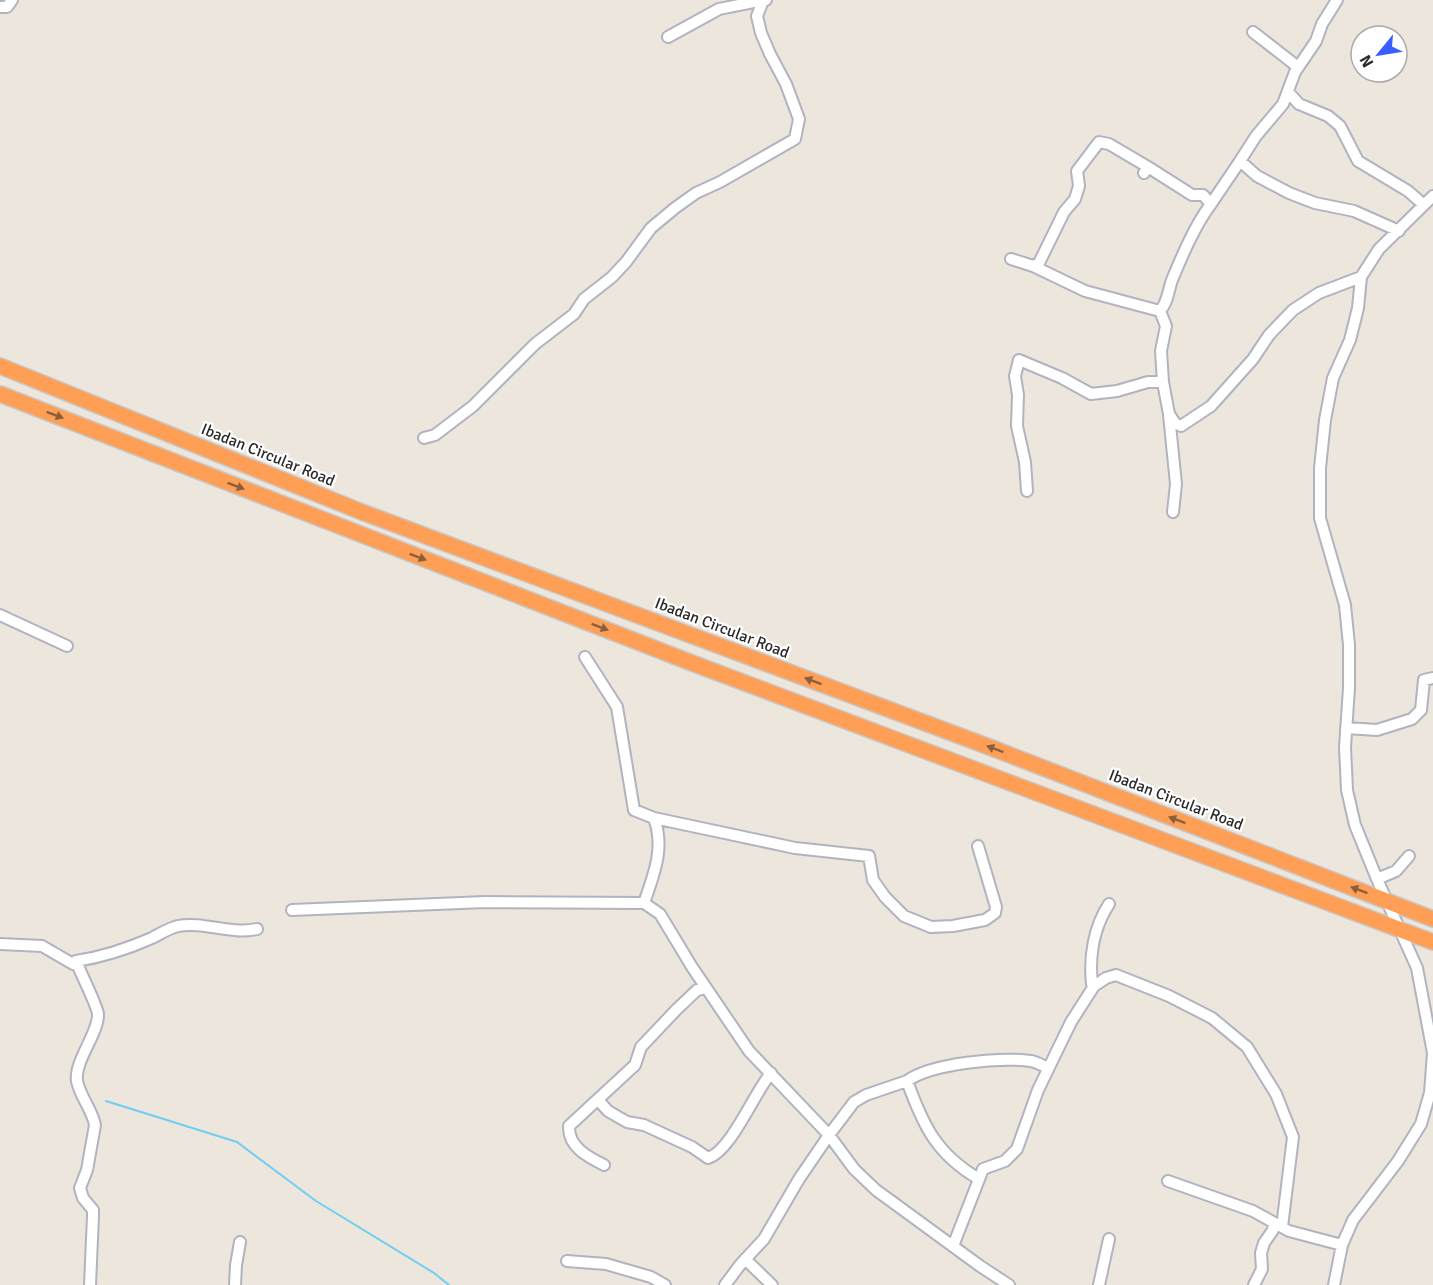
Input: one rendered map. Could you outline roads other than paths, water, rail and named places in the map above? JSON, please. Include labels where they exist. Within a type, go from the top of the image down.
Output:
[{"type":"highway","name":"Ibadan Circular Road","points":[[0,366],[362,512],[992,748],[1433,919]]},
{"type":"highway","points":[[0,394],[692,663],[1433,942]]},
{"type":"street","points":[[0,7],[7,7],[12,0]]},
{"type":"street","points":[[668,37],[719,9],[764,0]]},
{"type":"street","points":[[424,438],[435,435],[473,406],[535,344],[574,314],[584,299],[612,277],[626,262],[651,228],[696,193],[720,182],[795,139],[799,119],[786,84],[761,33],[757,16],[764,0]]},
{"type":"street","points":[[1160,310],[1165,306],[1171,282],[1200,219],[1256,136],[1283,105],[1298,67],[1316,41],[1322,24],[1337,0]]},
{"type":"street","points":[[1253,32],[1298,67]]},
{"type":"street","points":[[1288,92],[1299,104],[1328,116],[1340,126],[1358,161],[1408,191],[1424,205]]},
{"type":"street","points":[[1033,266],[1038,263],[1064,212],[1075,199],[1079,186],[1077,171],[1100,142],[1109,144],[1146,170],[1192,195],[1203,195],[1211,204]]},
{"type":"street","points":[[1240,161],[1257,176],[1289,193],[1315,203],[1354,211],[1399,231]]},
{"type":"street","points":[[1334,1285],[1342,1245],[1353,1220],[1398,1161],[1420,1124],[1430,1093],[1433,1053],[1431,1032],[1417,968],[1355,825],[1347,790],[1345,747],[1349,666],[1347,625],[1345,605],[1320,518],[1320,468],[1325,420],[1333,378],[1350,340],[1358,308],[1360,277],[1379,249],[1433,195]]},
{"type":"street","points":[[1011,259],[1033,266],[1085,291],[1160,310]]},
{"type":"street","points":[[1169,414],[1175,423],[1181,426],[1211,406],[1253,359],[1269,335],[1293,310],[1319,293],[1360,277]]},
{"type":"street","points":[[1160,310],[1166,326],[1161,351],[1176,484],[1173,512]]},
{"type":"street","points":[[1027,491],[1025,462],[1017,426],[1018,395],[1015,376],[1019,360],[1062,378],[1092,394],[1117,391],[1148,382],[1163,382]]},
{"type":"street","points":[[0,615],[67,646]]},
{"type":"street","points":[[585,657],[617,707],[634,810],[654,818],[795,848],[869,856],[873,880],[885,897],[904,916],[931,927],[986,920],[995,913],[996,907],[978,846]]},
{"type":"street","points":[[1346,728],[1377,730],[1412,719],[1421,710],[1424,680],[1433,678]]},
{"type":"street","points":[[644,903],[655,872],[660,834],[654,818]]},
{"type":"street","points":[[1377,879],[1396,871],[1409,855]]},
{"type":"street","points":[[292,910],[485,902],[644,903],[660,914],[749,1051],[829,1135],[854,1169],[876,1190],[1009,1285]]},
{"type":"street","points":[[1094,986],[1091,959],[1100,918],[1109,904]]},
{"type":"street","points":[[0,944],[42,946],[73,964],[76,961],[106,956],[153,938],[175,926],[188,925],[243,932],[257,929]]},
{"type":"street","points":[[76,961],[98,1013],[77,1077],[82,1094],[94,1117],[95,1125],[87,1170],[80,1188],[83,1197],[93,1210],[90,1285]]},
{"type":"street","points":[[953,1246],[983,1169],[1005,1161],[1017,1149],[1038,1090],[1071,1022],[1094,986],[1116,975],[1169,996],[1212,1018],[1247,1047],[1276,1094],[1293,1137],[1278,1225],[1264,1243],[1261,1253],[1262,1269],[1254,1285]]},
{"type":"street","points":[[604,1165],[576,1148],[569,1133],[569,1126],[635,1065],[641,1047],[655,1032],[697,990],[706,988]]},
{"type":"street","points":[[725,1285],[764,1239],[829,1135],[854,1102],[866,1095],[941,1067],[970,1062],[1032,1061],[1048,1068]]},
{"type":"street","points":[[598,1100],[608,1112],[627,1122],[644,1125],[692,1147],[708,1158],[715,1156],[725,1146],[762,1083],[771,1073]]},
{"type":"street","points":[[907,1081],[930,1135],[959,1167],[979,1179]]},
{"type":"street","points":[[1168,1182],[1253,1211],[1289,1231],[1342,1245]]},
{"type":"street","points":[[1099,1285],[1108,1239]]},
{"type":"street","points":[[236,1285],[236,1265],[240,1242]]},
{"type":"street","points":[[745,1259],[772,1285]]},
{"type":"street","points":[[567,1261],[606,1264],[651,1277],[665,1285]]},
{"type":"waterway","points":[[106,1101],[237,1142],[316,1201],[434,1273],[449,1285]]}]
